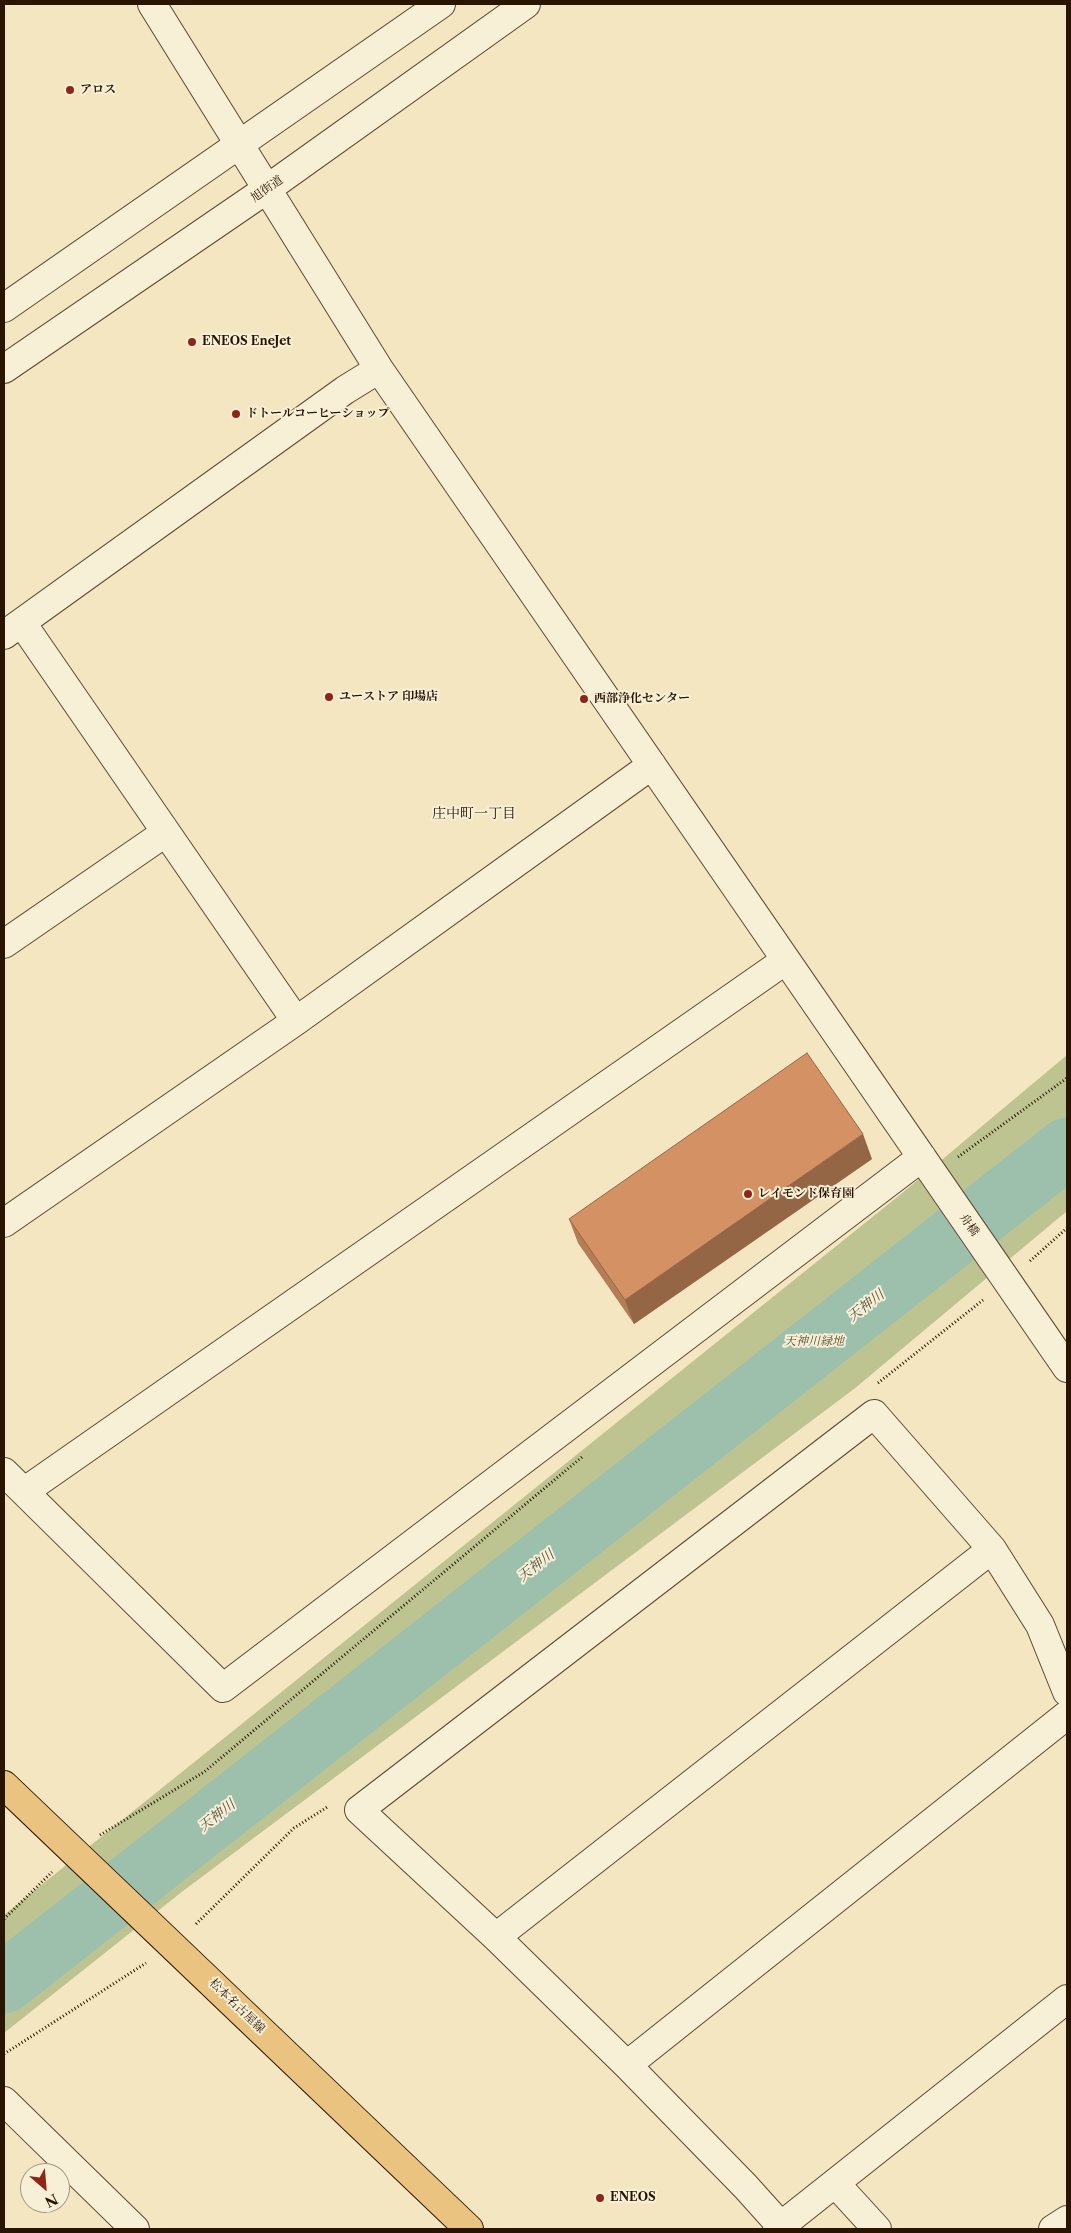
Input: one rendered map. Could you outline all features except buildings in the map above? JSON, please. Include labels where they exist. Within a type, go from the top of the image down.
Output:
[{"type":"main road","name":"松本名古屋線","points":[[4,1785],[469,2229]]},
{"type":"street","name":"舟橋","points":[[152,4],[380,369],[1067,1368]]},
{"type":"street","points":[[4,308],[238,143],[441,4]]},
{"type":"street","name":"旭街道","points":[[4,369],[267,189],[526,4]]},
{"type":"street","points":[[296,1021],[165,833],[13,629],[345,390],[380,369]]},
{"type":"street","points":[[4,1223],[296,1021],[652,765]]},
{"type":"street","points":[[4,944],[165,833]]},
{"type":"street","points":[[25,1491],[786,960]]},
{"type":"street","points":[[4,1472],[223,1688],[931,1171]]},
{"type":"street","points":[[1067,1692],[1040,1625],[992,1549],[874,1414],[359,1810],[496,1937],[627,2065],[746,2187],[779,2228],[1067,1999]]},
{"type":"street","points":[[496,1937],[992,1549]]},
{"type":"street","points":[[627,2065],[1067,1715]]},
{"type":"street","points":[[4,2102],[135,2229]]},
{"type":"street","points":[[835,2183],[876,2229]]},
{"type":"street","points":[[1053,2229],[1067,2220]]},
{"type":"path","points":[[931,1171],[1067,1078]]},
{"type":"path","points":[[1004,1276],[1067,1228]]},
{"type":"path","points":[[4,1918],[79,1856],[204,1772],[588,1453]]},
{"type":"path","points":[[4,2054],[173,1946]]},
{"type":"green space","name":"天神川緑地","points":[[1067,1055],[1067,1211],[854,1389],[183,1891],[4,2033],[4,1915],[901,1194]]},
{"type":"waterway","name":"天神川","points":[[4,1983],[1067,1148]]},
{"type":"place","name":"アロス","points":[[70,90]]},
{"type":"place","name":"ENEOS EneJet","points":[[192,342]]},
{"type":"place","name":"ドトールコーヒーショップ","points":[[236,414]]},
{"type":"place","name":"ユーストア 印場店","points":[[329,697]]},
{"type":"place","name":"西部浄化センター","points":[[584,699]]},
{"type":"place","name":"レイモンド保育園","points":[[748,1194]]},
{"type":"place","name":"ENEOS","points":[[600,2198]]},
{"type":"district","name":"庄中町一丁目","points":[[474,814]]}]
